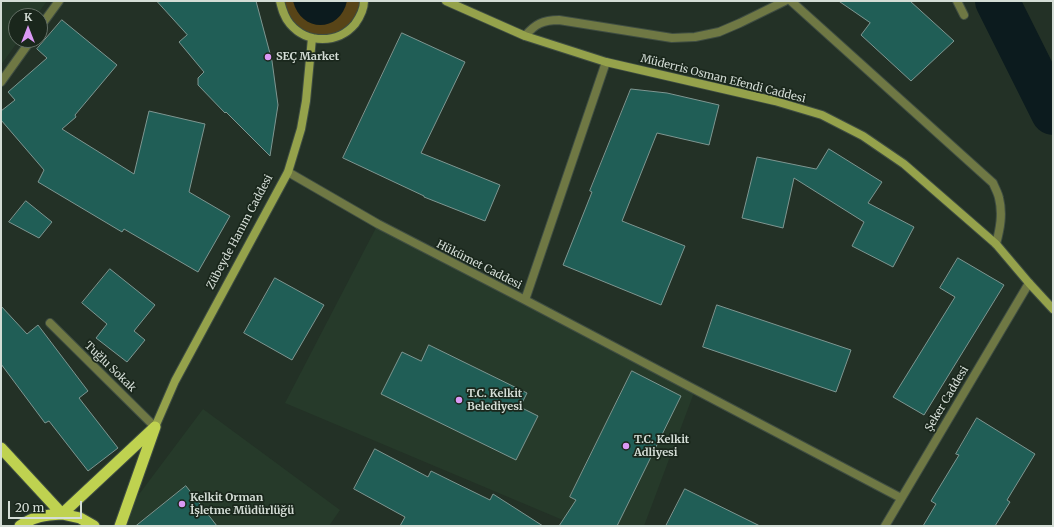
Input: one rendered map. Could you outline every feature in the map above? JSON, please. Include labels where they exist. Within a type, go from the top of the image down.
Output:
[{"type":"highway","name":"Zübeyde Hanım Caddesi","points":[[62,514],[155,427]]},
{"type":"highway","name":"Zübeyde Hanım Caddesi","points":[[120,526],[155,427]]},
{"type":"highway","points":[[1,448],[62,514]]},
{"type":"highway","points":[[20,526],[28,520],[44,515],[62,514],[80,518],[94,526]]},
{"type":"main road","points":[[280,1],[282,11],[289,23],[299,33],[312,38],[325,40],[338,36],[350,29],[359,19],[364,6],[364,1]]},
{"type":"main road","name":"Müderris Osman Efendi Caddesi","points":[[446,1],[525,36],[606,62],[775,101],[822,116],[863,136],[904,164],[996,244],[1053,309]]},
{"type":"main road","name":"Zübeyde Hanım Caddesi","points":[[155,427],[175,381],[288,172],[306,101],[312,38]]},
{"type":"street","points":[[48,16],[59,1]]},
{"type":"street","points":[[525,36],[539,23],[549,20],[559,20],[672,38],[695,37],[719,32],[785,1]]},
{"type":"street","points":[[791,1],[993,183],[999,198],[1002,214],[996,244]]},
{"type":"street","points":[[957,1],[964,15]]},
{"type":"street","points":[[1,82],[25,48]]},
{"type":"street","name":"Hükümet Caddesi","points":[[288,172],[378,224],[525,300],[606,62]]},
{"type":"street","name":"Şeker Caddesi","points":[[885,526],[1029,283]]},
{"type":"street","points":[[525,300],[901,498]]},
{"type":"street","name":"Tuğlu Sokak","points":[[50,323],[155,427]]},
{"type":"shaded area","points":[[1,1],[47,1],[42,8],[8,8],[8,48],[13,48],[1,65]]},
{"type":"shaded area","points":[[280,1],[364,1],[350,29],[325,40],[299,33]]},
{"type":"shaded area","points":[[293,1],[347,1],[343,12],[337,19],[329,24],[320,25],[312,24],[304,19],[297,12]]},
{"type":"shaded area","points":[[378,224],[695,390],[644,526],[577,526],[285,403]]},
{"type":"shaded area","points":[[203,409],[340,510],[329,526],[123,526],[125,513]]},
{"type":"building","points":[[157,1],[256,1],[272,61],[278,105],[270,156],[198,85],[198,78],[204,72],[179,42],[187,35]]},
{"type":"building","points":[[839,1],[910,1],[954,41],[911,81],[861,35],[870,23]]},
{"type":"building","points":[[62,20],[117,65],[75,115],[76,117],[62,129],[134,174],[149,111],[205,124],[189,192],[230,216],[198,272],[124,229],[122,232],[38,182],[44,170],[1,120],[1,111],[15,100],[8,92],[47,58],[37,49],[48,48],[48,36]]},
{"type":"building","points":[[402,33],[465,62],[421,153],[500,185],[485,221],[424,197],[343,158]]},
{"type":"building","points":[[631,89],[667,93],[719,105],[709,145],[657,133],[622,221],[685,246],[661,305],[563,265],[592,192],[590,191]]},
{"type":"building","points":[[829,149],[882,182],[868,203],[914,227],[893,267],[852,246],[864,222],[794,178],[783,228],[742,218],[757,157],[816,169]]},
{"type":"building","points":[[26,201],[52,222],[39,238],[9,222]]},
{"type":"building","points":[[958,258],[1004,285],[924,415],[893,397],[955,297],[940,288]]},
{"type":"building","points":[[110,269],[155,305],[134,331],[145,340],[127,362],[96,338],[107,324],[82,303]]},
{"type":"building","points":[[275,278],[324,305],[292,360],[244,333]]},
{"type":"building","points":[[717,305],[851,350],[836,392],[703,347]]},
{"type":"building","points":[[1,306],[27,334],[38,325],[88,391],[79,398],[118,448],[88,471],[49,421],[45,423],[1,364]]},
{"type":"building","name":"T.C. Kelkit Belediyesi","points":[[429,345],[527,393],[520,407],[538,416],[516,460],[381,394],[402,352],[421,361]]},
{"type":"building","name":"T.C. Kelkit Adliyesi","points":[[632,371],[681,396],[617,526],[559,526],[576,500],[570,497]]},
{"type":"building","points":[[977,418],[1035,454],[1007,500],[1010,502],[995,526],[923,526],[936,504],[931,501],[959,455],[956,454]]},
{"type":"building","points":[[375,449],[428,477],[431,471],[490,500],[493,494],[543,526],[400,526],[405,517],[354,489]]},
{"type":"building","name":"Kelkit Orman İşletme Müdürlüğü","points":[[186,486],[217,526],[136,526]]},
{"type":"building","points":[[685,489],[760,526],[666,526]]},
{"type":"waterway","points":[[997,1],[1053,113]]},
{"type":"place","name":"SEÇ Market","points":[[268,57]]},
{"type":"place","name":"T.C. Kelkit Belediyesi","points":[[459,400]]},
{"type":"place","name":"T.C. Kelkit Adliyesi","points":[[626,446]]},
{"type":"place","name":"Kelkit Orman İşletme Müdürlüğü","points":[[182,504]]}]
